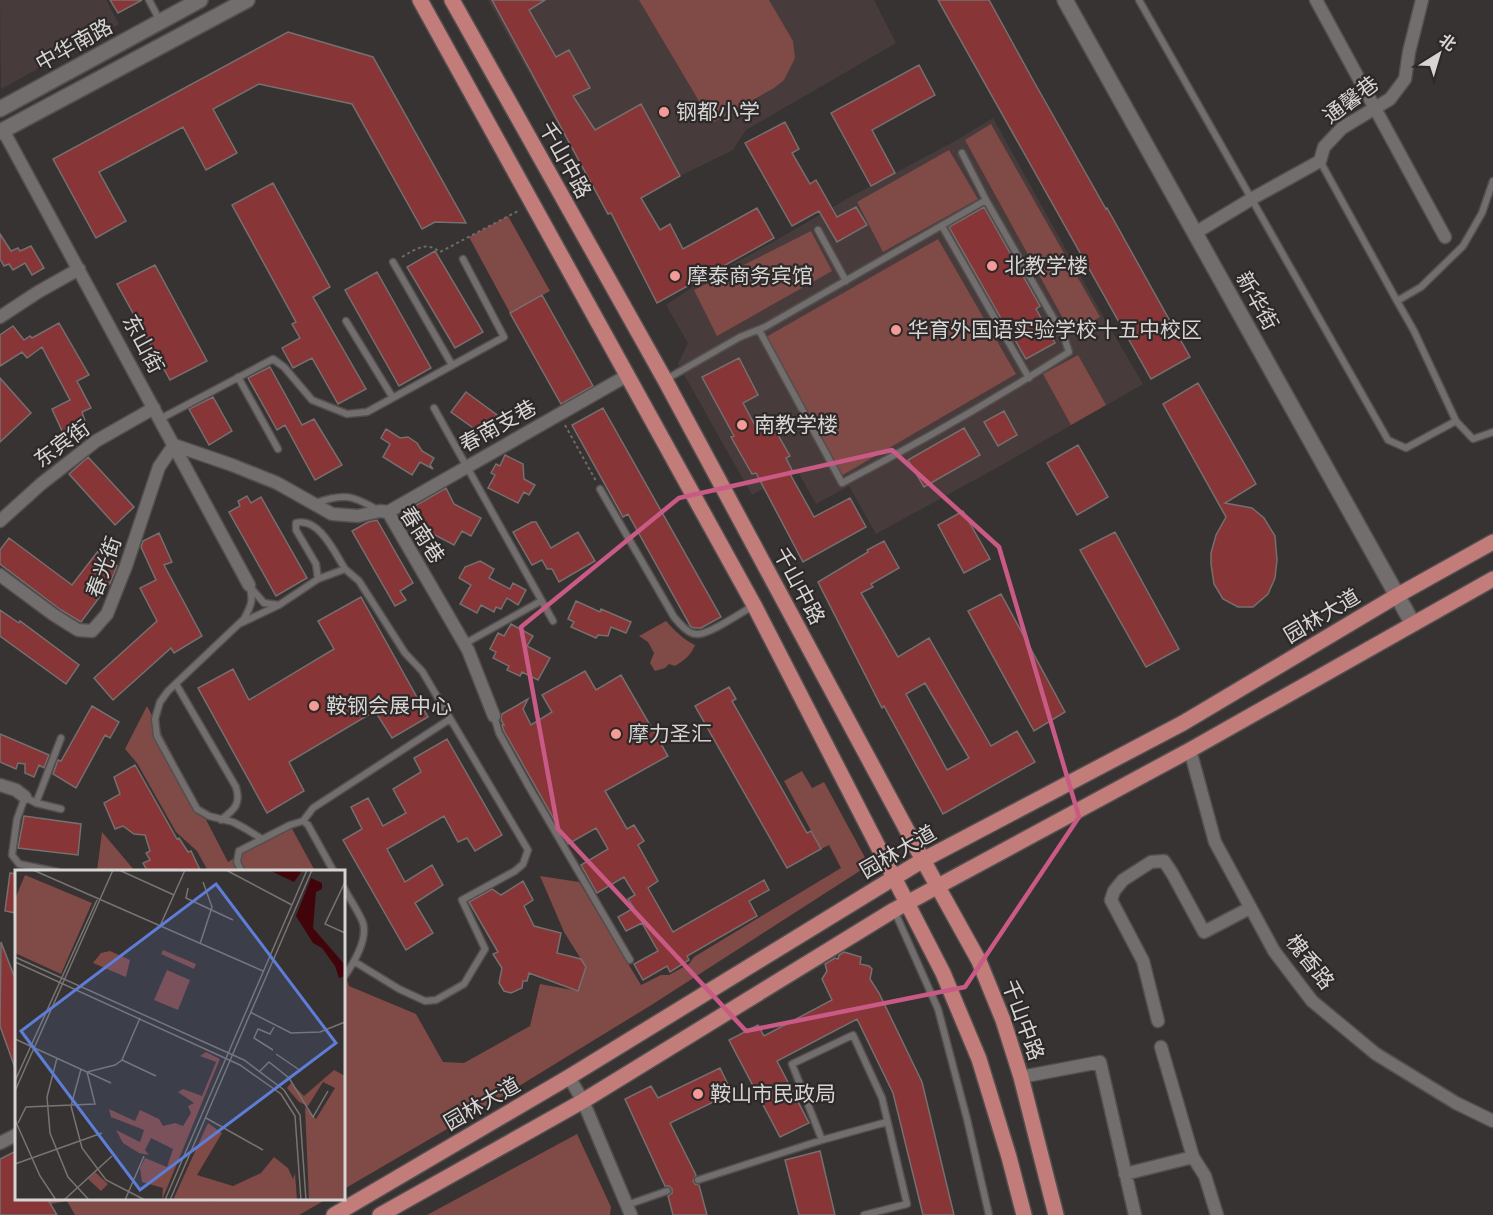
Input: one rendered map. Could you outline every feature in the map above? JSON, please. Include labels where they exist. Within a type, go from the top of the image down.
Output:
[{"type":"main road","points":[[420,0],[754,605],[895,877],[900,907],[944,973],[979,1059],[1024,1215]]},
{"type":"main road","name":"千山中路","points":[[452,0],[664,380],[979,961],[1003,1020],[1021,1077],[1056,1215]]},
{"type":"main road","name":"园林大道","points":[[334,1215],[569,1077],[923,860],[1183,723],[1398,595],[1493,542]]},
{"type":"main road","points":[[381,1215],[583,1101],[900,907],[1190,750],[1493,579]]},
{"type":"street","points":[[1,128],[247,0]]},
{"type":"street","name":"新华街","points":[[1065,0],[1413,624]]},
{"type":"street","points":[[1316,0],[1445,237]]},
{"type":"street","name":"通馨巷","points":[[1320,161],[1324,147],[1342,128],[1390,99],[1405,79],[1422,0]]},
{"type":"street","name":"中华南路","points":[[0,109],[193,2]]},
{"type":"street","name":"东山街","points":[[1,128],[249,585]]},
{"type":"street","points":[[1195,233],[1320,161]]},
{"type":"street","points":[[0,317],[79,269]]},
{"type":"street","name":"春南支巷","points":[[384,512],[628,375]]},
{"type":"street","name":"东宾街","points":[[0,521],[41,484],[96,441],[157,414]]},
{"type":"street","name":"春南巷","points":[[174,445],[277,483],[332,514],[358,516],[384,512],[464,644],[494,716]]},
{"type":"street","name":"春光街","points":[[0,575],[78,630],[92,631],[107,614],[126,566],[159,467],[174,445]]},
{"type":"street","name":"槐香路","points":[[1190,750],[1215,842],[1274,951],[1312,1001],[1376,1054],[1456,1103],[1493,1121]]},
{"type":"street","points":[[0,785],[16,790],[30,800]]},
{"type":"street","points":[[1158,1021],[1143,961],[1111,900],[1114,891],[1123,880],[1151,862],[1164,861],[1204,932],[1250,908]]},
{"type":"street","points":[[1161,1047],[1193,1157],[1205,1176],[1217,1215]]},
{"type":"street","points":[[1021,1077],[1100,1062],[1135,1215]]},
{"type":"street","points":[[569,1077],[583,1101],[629,1210]]},
{"type":"street","points":[[0,1143],[15,1136]]},
{"type":"street","points":[[1125,1174],[1193,1157]]},
{"type":"lane","points":[[149,0],[160,22]]},
{"type":"lane","points":[[1139,0],[1388,440],[1406,448],[1456,421]]},
{"type":"lane","points":[[759,330],[842,483],[1029,378],[1069,352],[1065,337],[962,153]]},
{"type":"lane","points":[[1320,161],[1414,331],[1456,421],[1473,439],[1493,432]]},
{"type":"lane","points":[[1397,301],[1421,287],[1463,246],[1482,213],[1493,181]]},
{"type":"lane","points":[[664,380],[740,337],[759,330],[987,200]]},
{"type":"lane","points":[[942,226],[1029,378]]},
{"type":"lane","points":[[818,230],[846,281]]},
{"type":"lane","points":[[157,414],[273,359],[284,367],[312,400],[347,414],[367,412],[504,337],[463,259]]},
{"type":"lane","points":[[393,262],[452,365]]},
{"type":"lane","points":[[346,321],[393,398]]},
{"type":"lane","points":[[238,377],[278,449]]},
{"type":"lane","points":[[434,408],[553,621]]},
{"type":"lane","points":[[600,489],[674,617],[684,628],[695,634],[706,632],[754,605]]},
{"type":"lane","points":[[314,503],[331,497],[345,496],[362,501],[384,512]]},
{"type":"lane","points":[[318,579],[316,564],[296,530],[296,523],[303,521],[312,524],[329,542],[345,569],[359,581],[405,653],[422,671],[528,850],[523,864],[515,871],[462,900],[485,949],[464,984],[436,1000],[426,1001],[399,989],[355,962]]},
{"type":"lane","points":[[239,624],[279,604],[318,579],[345,569]]},
{"type":"lane","points":[[249,585],[264,603],[279,604]]},
{"type":"lane","points":[[249,585],[252,595],[250,609],[244,619],[176,684],[160,702],[155,719],[157,736],[197,809],[209,816],[233,822],[262,839]]},
{"type":"lane","points":[[464,644],[541,601]]},
{"type":"lane","points":[[176,684],[236,786],[239,796],[237,805],[221,820]]},
{"type":"lane","points":[[494,716],[499,733],[529,787],[630,960]]},
{"type":"lane","points":[[241,870],[237,862],[239,851],[290,825],[303,821],[313,808],[450,719]]},
{"type":"lane","points":[[48,870],[19,864],[12,855],[17,819],[30,800],[61,738]]},
{"type":"lane","points":[[30,800],[61,809]]},
{"type":"lane","points":[[303,821],[308,825],[333,870]]},
{"type":"lane","points":[[345,890],[363,924],[362,939],[355,962],[345,976]]},
{"type":"lane","points":[[900,907],[938,1009],[968,1119],[989,1215]]},
{"type":"lane","points":[[822,1140],[792,1064],[854,1035],[882,1098],[907,1204],[864,1215]]},
{"type":"lane","points":[[698,1180],[822,1140],[887,1122]]},
{"type":"lane","points":[[629,1210],[667,1191]]},
{"type":"path","points":[[393,262],[425,246],[433,246],[440,252],[533,203]]},
{"type":"path","points":[[559,414],[600,489]]},
{"type":"highlighted area","points":[[892,450],[999,547],[1079,817],[965,987],[746,1031],[558,829],[521,627],[679,498]]},
{"type":"shaded area","points":[[0,0],[106,0],[119,24],[1,89]]},
{"type":"shaded area","name":"钢都小学","points":[[488,0],[874,0],[896,43],[746,130],[733,150],[608,214]]},
{"type":"shaded area","points":[[639,0],[769,0],[793,41],[795,58],[784,80],[774,88],[712,123]]},
{"type":"shaded area","name":"华育外国语实验学校十五中校区","points":[[993,118],[1143,384],[876,534],[849,486],[816,504],[797,470],[752,495],[678,364],[688,343],[666,305],[697,284]]},
{"type":"shaded area","points":[[991,124],[1100,317],[1071,333],[965,140]]},
{"type":"shaded area","points":[[949,150],[978,199],[883,252],[857,202]]},
{"type":"shaded area","points":[[508,216],[550,291],[510,313],[469,237]]},
{"type":"shaded area","points":[[811,231],[832,271],[717,336],[694,290]]},
{"type":"shaded area","points":[[938,239],[1016,374],[841,476],[766,337]]},
{"type":"shaded area","points":[[1078,355],[1106,405],[1071,425],[1043,374]]},
{"type":"shaded area","points":[[666,621],[695,645],[690,654],[679,664],[675,666],[669,664],[655,671],[650,663],[654,653],[648,642],[639,636]]},
{"type":"shaded area","points":[[147,706],[228,862],[290,825],[314,870],[207,870],[197,851],[176,832],[137,763],[125,749]]},
{"type":"shaded area","points":[[802,771],[812,788],[824,782],[869,865],[653,1004],[478,1111],[345,1188],[345,973],[349,986],[416,1014],[443,1062],[464,1063],[530,1026],[540,984],[578,991],[586,967],[564,932],[540,876],[579,882],[641,985],[661,975],[669,975],[689,964],[694,957],[841,868],[829,845],[821,849],[784,781]]},
{"type":"shaded area","points":[[102,832],[134,870],[97,870]]},
{"type":"shaded area","points":[[577,1134],[611,1207],[610,1215],[427,1215]]},
{"type":"shaded area","points":[[48,1200],[212,1200],[213,1202],[216,1200],[325,1200],[299,1215],[75,1215],[67,1201],[51,1204]]},
{"type":"building","points":[[110,0],[142,0],[118,13]]},
{"type":"building","points":[[492,0],[545,0],[529,10],[556,57],[569,50],[590,88],[573,96],[595,130],[641,104],[680,176],[641,198],[660,230],[670,224],[683,249],[757,208],[774,238],[657,303],[611,213],[608,214]]},
{"type":"building","points":[[938,0],[989,0],[1190,357],[1151,379]]},
{"type":"building","points":[[288,32],[373,57],[466,223],[435,222],[422,229],[352,104],[259,84],[213,109],[237,153],[206,170],[183,127],[99,172],[126,221],[96,238],[53,159]]},
{"type":"building","points":[[919,65],[935,95],[872,130],[895,173],[871,186],[831,113]]},
{"type":"building","points":[[785,122],[799,149],[792,153],[810,184],[816,180],[837,217],[856,207],[867,225],[837,242],[819,211],[792,226],[745,143]]},
{"type":"building","points":[[273,183],[330,287],[313,297],[366,389],[338,404],[312,358],[293,368],[282,348],[300,338],[292,324],[296,322],[232,205]]},
{"type":"building","name":"北教学楼","points":[[984,207],[1040,306],[1036,309],[1055,343],[1026,359],[949,227]]},
{"type":"building","points":[[0,234],[11,251],[18,248],[20,251],[31,246],[44,268],[32,275],[25,263],[13,270],[9,264],[4,266],[0,259]]},
{"type":"building","points":[[435,251],[483,332],[455,348],[407,267]]},
{"type":"building","points":[[155,265],[207,361],[170,380],[117,284]]},
{"type":"building","points":[[377,272],[431,368],[399,386],[345,290]]},
{"type":"building","points":[[542,295],[593,386],[561,404],[510,313]]},
{"type":"building","points":[[59,323],[89,375],[77,381],[91,408],[82,412],[85,421],[63,433],[52,409],[70,400],[42,347],[27,358],[22,352],[0,366],[0,335],[13,326],[24,340]]},
{"type":"building","points":[[739,358],[758,395],[743,403],[757,429],[770,421],[790,456],[786,458],[792,470],[789,472],[814,517],[850,498],[866,527],[803,562],[756,473],[752,474],[731,437],[734,436],[702,377]]},
{"type":"building","points":[[270,367],[302,425],[314,419],[342,465],[315,480],[285,425],[277,430],[248,378]]},
{"type":"building","points":[[0,378],[31,413],[0,442]]},
{"type":"building","points":[[1198,383],[1256,484],[1225,503],[1252,508],[1264,518],[1275,536],[1277,560],[1275,578],[1268,594],[1253,607],[1238,607],[1223,599],[1214,584],[1211,553],[1216,535],[1226,517],[1163,404]]},
{"type":"building","points":[[466,392],[497,415],[483,435],[451,412]]},
{"type":"building","points":[[213,397],[232,431],[209,445],[189,409]]},
{"type":"building","points":[[603,408],[721,617],[701,628],[691,627],[628,514],[623,517],[572,425]]},
{"type":"building","points":[[1004,411],[1017,435],[998,446],[984,422]]},
{"type":"building","points":[[964,428],[980,455],[924,487],[908,460]]},
{"type":"building","points":[[386,429],[400,438],[408,437],[417,443],[422,451],[434,458],[430,465],[433,469],[420,462],[412,475],[383,457],[390,444],[381,438]]},
{"type":"building","points":[[1078,445],[1108,497],[1077,515],[1047,463]]},
{"type":"building","points":[[505,455],[523,464],[524,479],[535,485],[529,495],[524,492],[518,503],[488,488],[495,475],[491,473],[496,464],[500,466]]},
{"type":"building","points":[[88,457],[134,507],[115,525],[69,474]]},
{"type":"building","points":[[446,488],[454,504],[481,518],[471,536],[462,531],[454,545],[412,523],[403,513]]},
{"type":"building","points":[[247,496],[251,503],[261,497],[307,578],[276,596],[229,512],[240,506],[238,501]]},
{"type":"building","points":[[963,511],[990,559],[964,573],[938,525]]},
{"type":"building","points":[[377,520],[413,583],[400,591],[406,600],[395,606],[352,531]]},
{"type":"building","points":[[536,522],[551,548],[578,532],[595,561],[559,582],[552,569],[547,569],[542,560],[532,565],[513,532]]},
{"type":"building","points":[[1115,532],[1179,649],[1146,667],[1080,550]]},
{"type":"building","points":[[159,533],[172,562],[164,565],[202,636],[174,653],[171,648],[113,700],[94,678],[157,621],[140,588],[156,580],[141,547],[143,541]]},
{"type":"building","points":[[9,538],[72,585],[98,551],[117,566],[110,583],[81,622],[61,610],[0,564],[0,550]]},
{"type":"building","points":[[884,541],[899,568],[871,584],[873,587],[861,593],[898,657],[929,638],[991,746],[1017,731],[1035,762],[943,814],[884,706],[882,708],[818,582],[868,552],[867,550]],"holes":[[[925,683],[969,758],[947,770],[906,694]]]},
{"type":"building","points":[[480,561],[494,569],[489,578],[510,589],[513,583],[526,590],[518,605],[507,598],[501,609],[496,607],[494,612],[481,605],[477,613],[460,604],[471,585],[459,578],[465,567]]},
{"type":"building","points":[[1001,594],[1065,712],[1034,731],[968,611]]},
{"type":"building","name":"鞍钢会展中心","points":[[361,597],[428,717],[392,738],[375,711],[289,762],[304,791],[267,813],[198,688],[233,669],[249,700],[334,649],[318,621]]},
{"type":"building","points":[[576,601],[631,622],[626,633],[611,627],[608,636],[598,635],[596,638],[571,627],[574,622],[568,619]]},
{"type":"building","points":[[0,610],[19,623],[20,621],[79,665],[66,684],[0,636]]},
{"type":"building","points":[[511,624],[533,636],[527,646],[550,658],[538,680],[522,672],[520,676],[507,670],[509,666],[493,658],[496,652],[490,649],[498,633],[504,636]]},
{"type":"building","points":[[585,671],[596,690],[621,675],[668,756],[605,791],[627,829],[634,825],[644,841],[638,845],[658,881],[648,888],[673,932],[764,880],[769,890],[749,901],[757,916],[687,956],[689,960],[670,972],[667,966],[643,980],[634,964],[658,951],[642,923],[626,931],[618,917],[634,908],[628,899],[635,895],[624,877],[597,893],[581,865],[608,849],[596,828],[568,844],[504,731],[501,720],[502,714],[528,699],[523,709],[531,725],[552,712],[542,695]]},
{"type":"building","points":[[729,687],[736,699],[732,701],[807,833],[811,831],[821,849],[787,868],[695,706]]},
{"type":"building","points":[[92,706],[119,722],[110,738],[105,735],[76,788],[53,774],[58,760],[61,761]]},
{"type":"building","points":[[0,734],[49,755],[44,768],[39,765],[34,777],[25,773],[25,764],[18,763],[16,769],[0,762]]},
{"type":"building","points":[[447,739],[502,835],[475,851],[467,838],[458,842],[444,816],[387,849],[405,882],[432,865],[443,885],[415,903],[433,933],[406,950],[343,840],[362,829],[351,807],[368,798],[383,826],[406,813],[393,789],[421,772],[414,758]]},
{"type":"building","points":[[135,765],[177,839],[179,838],[188,852],[191,851],[200,870],[147,870],[143,863],[150,860],[146,853],[150,851],[145,835],[134,834],[123,826],[115,829],[104,803],[120,794],[114,777]]},
{"type":"building","points":[[24,816],[81,824],[78,855],[18,848]]},
{"type":"building","points":[[10,873],[15,874],[15,913],[5,911]]},
{"type":"building","points":[[523,881],[533,900],[524,906],[534,926],[561,933],[557,953],[581,959],[586,967],[578,991],[529,973],[527,981],[523,981],[522,988],[511,993],[504,991],[499,983],[502,968],[493,954],[498,952],[469,902],[492,889],[501,895]]},
{"type":"building","points":[[1,942],[15,978],[15,1068],[0,1026]]},
{"type":"building","points":[[844,952],[861,957],[860,964],[872,969],[870,979],[922,1082],[954,1215],[923,1215],[893,1093],[857,1019],[777,1061],[809,1123],[780,1137],[729,1040],[758,1025],[764,1036],[832,1000],[822,979],[827,971],[825,964],[835,958],[838,959],[839,955]]},
{"type":"building","points":[[720,1068],[732,1093],[670,1123],[696,1175],[693,1181],[699,1185],[707,1215],[673,1215],[668,1196],[672,1193],[672,1189],[665,1186],[625,1099],[651,1086],[658,1098]]},
{"type":"building","points":[[820,1151],[835,1215],[799,1215],[785,1160]]},
{"type":"building","points":[[15,1152],[15,1200],[48,1200],[57,1215],[0,1215],[0,1159]]},
{"type":"place","name":"钢都小学","points":[[664,112]]},
{"type":"place","name":"北教学楼","points":[[992,266]]},
{"type":"place","name":"摩泰商务宾馆","points":[[675,276]]},
{"type":"place","name":"华育外国语实验学校十五中校区","points":[[896,330]]},
{"type":"place","name":"南教学楼","points":[[742,425]]},
{"type":"place","name":"鞍钢会展中心","points":[[314,706]]},
{"type":"place","name":"摩力圣汇","points":[[616,734]]},
{"type":"place","name":"鞍山市民政局","points":[[698,1094]]}]
